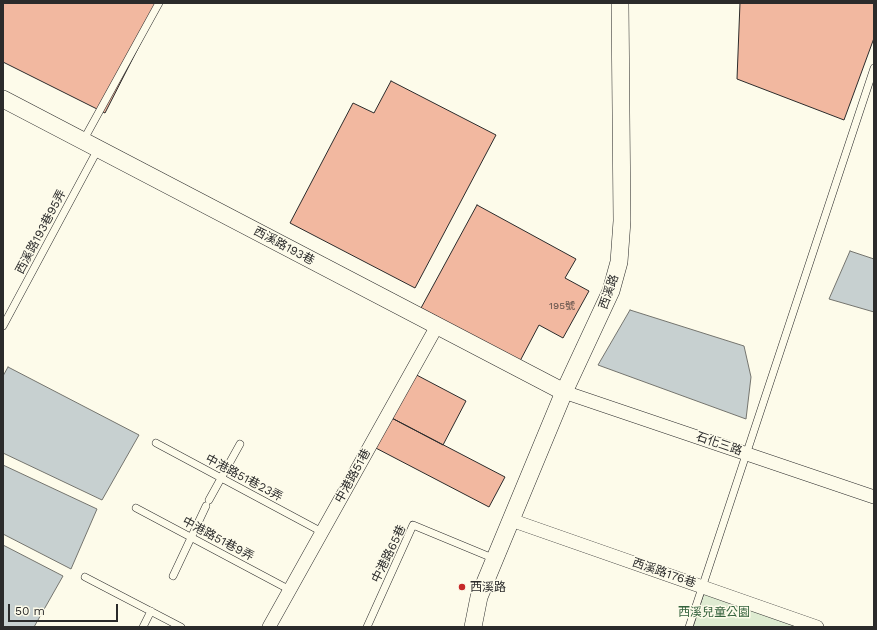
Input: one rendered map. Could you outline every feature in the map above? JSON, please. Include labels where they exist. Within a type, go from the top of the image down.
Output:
[{"type":"street","name":"西溪路","points":[[473,627],[479,597],[564,392],[611,291],[618,262],[622,221],[620,3]]},
{"type":"street","name":"西溪路193巷","points":[[3,99],[564,392]]},
{"type":"street","name":"中港路51巷","points":[[269,627],[437,326]]},
{"type":"street","name":"石化三路","points":[[564,392],[874,496]]},
{"type":"street","name":"西溪路176巷","points":[[511,520],[817,627]]},
{"type":"lane","name":"西溪路193巷95弄","points":[[3,326],[159,3]]},
{"type":"lane","points":[[689,627],[874,68]]},
{"type":"lane","name":"中港路51巷23弄","points":[[156,443],[322,532]]},
{"type":"lane","points":[[173,576],[208,503],[240,444]]},
{"type":"lane","name":"中港路51巷9弄","points":[[136,508],[290,590]]},
{"type":"lane","name":"中港路65巷","points":[[367,627],[413,525],[495,559]]},
{"type":"lane","points":[[85,577],[181,627]]},
{"type":"lane","points":[[143,627],[151,611]]},
{"type":"green space","name":"西溪兒童公園","points":[[704,593],[803,627],[693,627]]},
{"type":"shaded area","points":[[850,251],[874,259],[874,312],[829,299]]},
{"type":"shaded area","points":[[630,310],[744,346],[751,377],[746,419],[598,365]]},
{"type":"shaded area","points":[[8,367],[139,435],[102,500],[3,453],[3,376]]},
{"type":"shaded area","points":[[3,465],[97,509],[71,569],[3,534]]},
{"type":"shaded area","points":[[3,545],[63,576],[34,627],[3,627]]},
{"type":"building","points":[[3,3],[161,3],[105,113],[3,62]]},
{"type":"building","points":[[740,3],[874,3],[874,38],[844,120],[737,79]]},
{"type":"building","points":[[391,81],[496,135],[415,288],[290,223],[353,103],[374,113]]},
{"type":"building","points":[[477,205],[576,259],[565,278],[589,291],[563,338],[539,325],[520,361],[421,308]]},
{"type":"building","points":[[409,371],[466,401],[443,445],[386,415]]},
{"type":"building","points":[[386,415],[505,477],[489,507],[370,445]]},
{"type":"place","name":"西溪路","points":[[462,587]]}]
